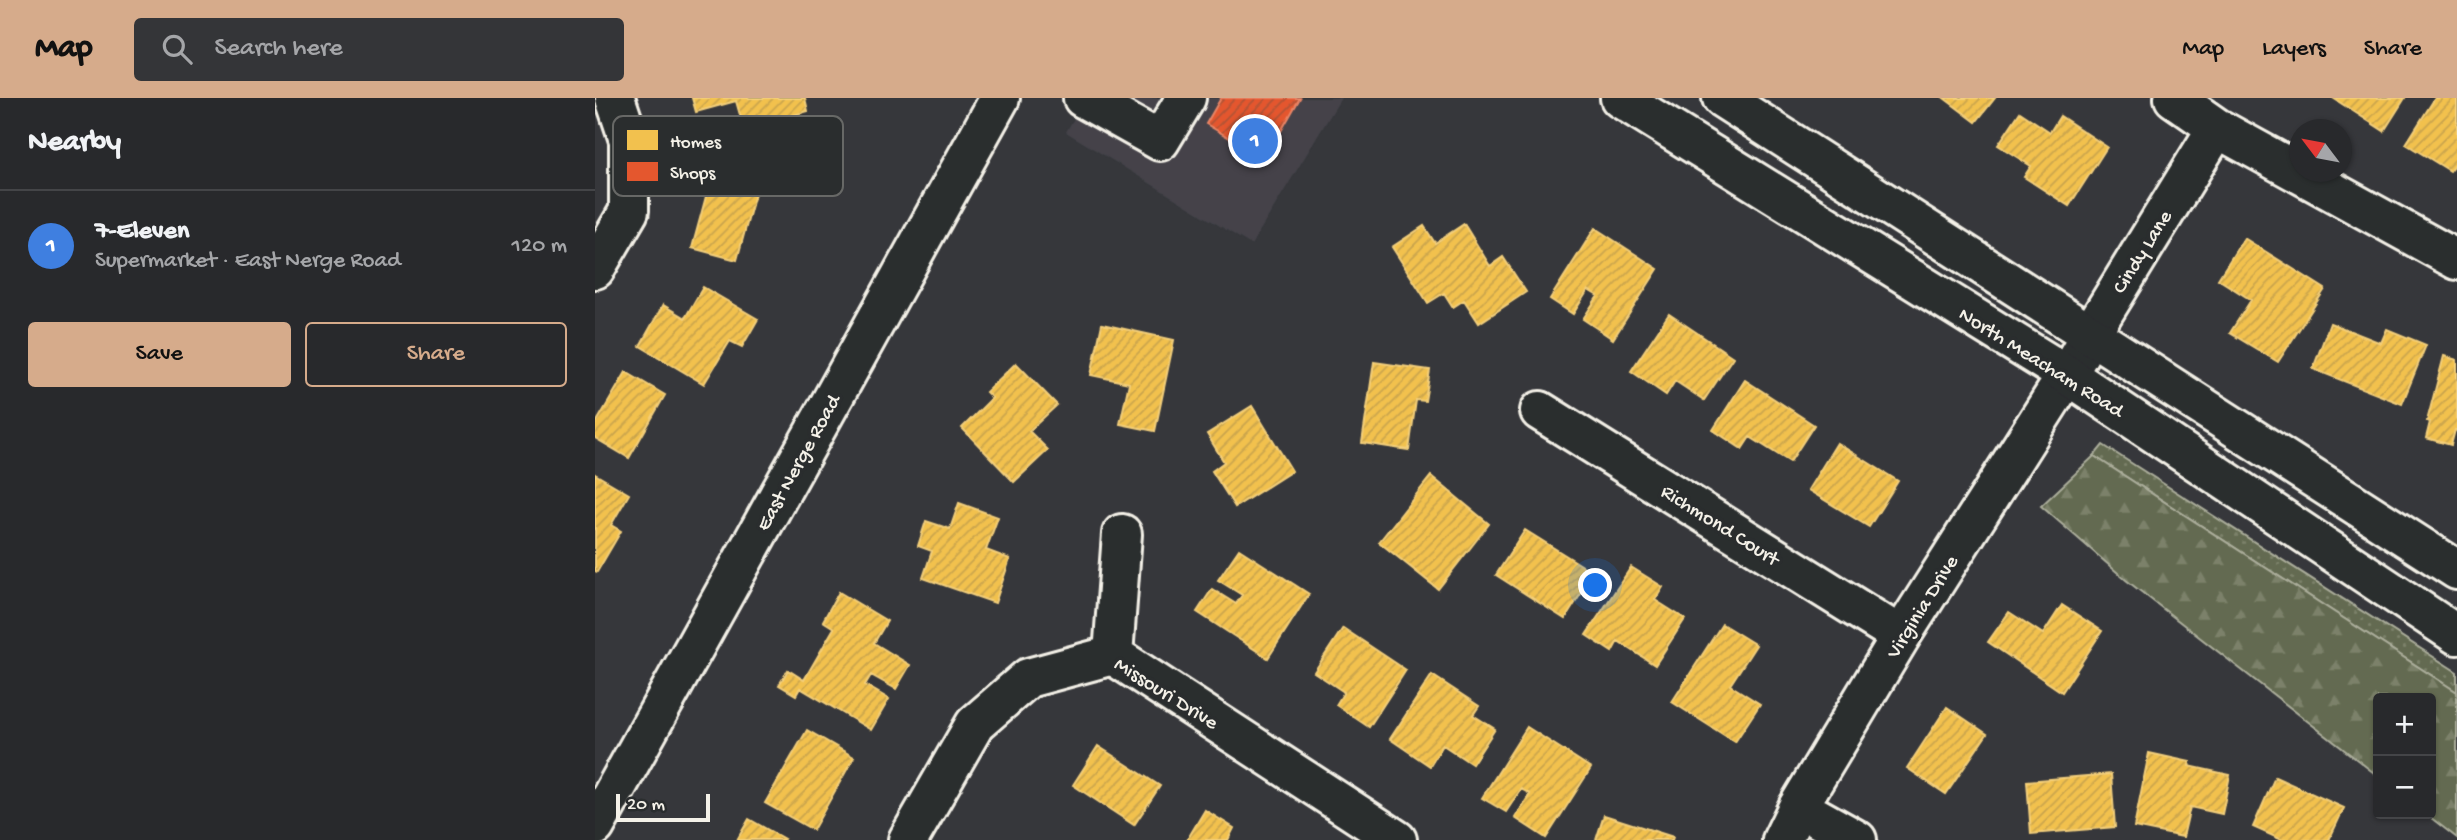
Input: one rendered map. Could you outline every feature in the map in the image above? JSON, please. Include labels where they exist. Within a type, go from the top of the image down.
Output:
[{"type":"main road","points":[[615,98],[621,116]]},
{"type":"main road","name":"East Nerge Road","points":[[595,827],[1000,98]]},
{"type":"main road","points":[[1083,98],[1160,141],[1186,98]]},
{"type":"main road","name":"North Meacham Road","points":[[1620,98],[2067,375],[2457,635]]},
{"type":"main road","points":[[1722,98],[2457,570]]},
{"type":"main road","points":[[2174,98],[2217,128],[2457,260]]},
{"type":"main road","name":"Cindy Lane","points":[[2067,375],[2217,128]]},
{"type":"main road","points":[[595,269],[629,211],[629,196]]},
{"type":"main road","name":"Virginia Drive","points":[[1790,823],[1901,636],[2067,375]]},
{"type":"main road","name":"Richmond Court","points":[[1540,411],[1901,636]]},
{"type":"main road","points":[[1113,655],[1122,534]]},
{"type":"main road","name":"Missouri Drive","points":[[908,840],[975,724],[1028,678],[1113,655],[1390,838]]},
{"type":"main road","points":[[1790,823],[1857,840]]},
{"type":"shaded area","points":[[1086,98],[1341,98],[1251,245],[1066,132]]},
{"type":"green space","points":[[2103,445],[2457,672],[2457,692],[2094,456]]},
{"type":"green space","points":[[2094,456],[2457,692],[2457,838],[2432,819],[2436,819],[2436,693],[2373,693],[2373,772],[2126,580],[2041,506]]},
{"type":"building: Homes","points":[[692,98],[805,98],[808,111],[790,116],[740,116],[736,101],[696,112]]},
{"type":"building: Homes","points":[[1944,98],[1995,98],[1976,122]]},
{"type":"building: Homes","points":[[2333,98],[2405,98],[2384,131]]},
{"type":"building: Homes","points":[[2435,98],[2457,98],[2457,161],[2450,171],[2406,144]]},
{"type":"building: Homes","points":[[2020,112],[2050,132],[2060,116],[2107,147],[2069,206],[2024,177],[2031,166],[1998,145]]},
{"type":"building: Homes","points":[[706,196],[754,196],[737,260],[692,248]]},
{"type":"building: Homes","points":[[1464,224],[1490,266],[1503,257],[1526,292],[1479,323],[1464,300],[1453,307],[1444,293],[1428,303],[1392,247],[1424,226],[1435,243]]},
{"type":"building: Homes","points":[[1595,228],[1658,269],[1613,339],[1583,319],[1598,296],[1588,290],[1573,314],[1550,299]]},
{"type":"building: Homes","points":[[2244,238],[2325,289],[2278,362],[2230,333],[2251,300],[2218,279]]},
{"type":"building: Homes","points":[[703,287],[758,319],[742,347],[730,341],[704,384],[640,346],[663,305],[685,318]]},
{"type":"building: Homes","points":[[1669,314],[1733,357],[1704,400],[1675,381],[1666,395],[1631,371]]},
{"type":"building: Homes","points":[[2330,323],[2381,343],[2387,329],[2426,345],[2402,404],[2313,369]]},
{"type":"building: Homes","points":[[1102,324],[1174,340],[1155,431],[1120,424],[1129,383],[1091,375]]},
{"type":"building: Homes","points":[[2444,356],[2457,360],[2457,431],[2455,430],[2451,445],[2426,438],[2430,422],[2427,421]]},
{"type":"building: Homes","points":[[1374,362],[1430,370],[1425,401],[1416,400],[1409,450],[1362,443]]},
{"type":"building: Homes","points":[[1016,363],[1057,405],[1029,431],[1048,450],[1014,482],[962,428],[992,398],[986,392]]},
{"type":"building: Homes","points":[[626,372],[665,395],[629,458],[595,438],[595,425]]},
{"type":"building: Homes","points":[[1745,380],[1814,425],[1790,462],[1750,437],[1742,449],[1713,430]]},
{"type":"building: Homes","points":[[1252,406],[1292,471],[1235,507],[1212,471],[1224,462],[1207,434]]},
{"type":"building: Homes","points":[[1837,443],[1898,481],[1869,527],[1808,490]]},
{"type":"building: Homes","points":[[595,474],[629,494],[611,525],[621,531],[597,572],[595,571]]},
{"type":"building: Homes","points":[[1431,476],[1489,524],[1438,589],[1379,542]]},
{"type":"building: Homes","points":[[959,503],[998,517],[986,550],[1010,559],[995,603],[923,578],[932,551],[918,546],[926,521],[950,529]]},
{"type":"building: Homes","points":[[1525,530],[1594,573],[1565,619],[1496,575]]},
{"type":"building: Homes","points":[[1239,549],[1309,594],[1268,658],[1197,612],[1212,589],[1236,604],[1242,595],[1218,580]]},
{"type":"building: Homes","points":[[1631,567],[1663,587],[1655,600],[1685,619],[1655,665],[1618,641],[1612,652],[1586,635]]},
{"type":"building: Homes","points":[[839,592],[887,621],[874,643],[910,665],[896,689],[871,675],[865,685],[889,699],[871,730],[800,688],[796,695],[779,685],[788,670],[804,680],[834,628],[823,621]]},
{"type":"building: Homes","points":[[2062,605],[2102,631],[2062,692],[1988,642],[2009,612],[2043,634]]},
{"type":"building: Homes","points":[[1722,624],[1756,645],[1730,685],[1760,704],[1735,742],[1672,702]]},
{"type":"building: Homes","points":[[1343,628],[1406,670],[1369,727],[1336,705],[1344,692],[1314,672]]},
{"type":"building: Homes","points":[[1432,675],[1479,706],[1473,715],[1495,729],[1472,764],[1443,745],[1430,766],[1390,739]]},
{"type":"building: Homes","points":[[1947,707],[1987,734],[1946,794],[1907,768]]},
{"type":"building: Homes","points":[[1527,727],[1591,768],[1546,838],[1515,818],[1530,794],[1521,789],[1506,812],[1482,798]]},
{"type":"building: Homes","points":[[807,730],[854,757],[813,830],[765,803]]},
{"type":"building: Homes","points":[[1098,746],[1160,786],[1134,825],[1073,785]]},
{"type":"building: Homes","points":[[2149,753],[2230,775],[2222,814],[2190,807],[2183,837],[2134,827]]},
{"type":"building: Homes","points":[[2111,774],[2115,827],[2031,834],[2027,781]]},
{"type":"building: Homes","points":[[2275,777],[2344,808],[2329,840],[2282,840],[2253,827]]},
{"type":"building: Homes","points":[[1205,810],[1234,828],[1228,840],[1187,840]]},
{"type":"building: Homes","points":[[1604,815],[1673,837],[1672,840],[1596,840]]},
{"type":"building: Homes","points":[[749,819],[784,839],[737,840]]},
{"type":"building: Shops","points":[[1221,98],[1300,98],[1265,159],[1206,124]]},
{"type":"place","name":"7-Eleven","points":[[1255,141]]}]
